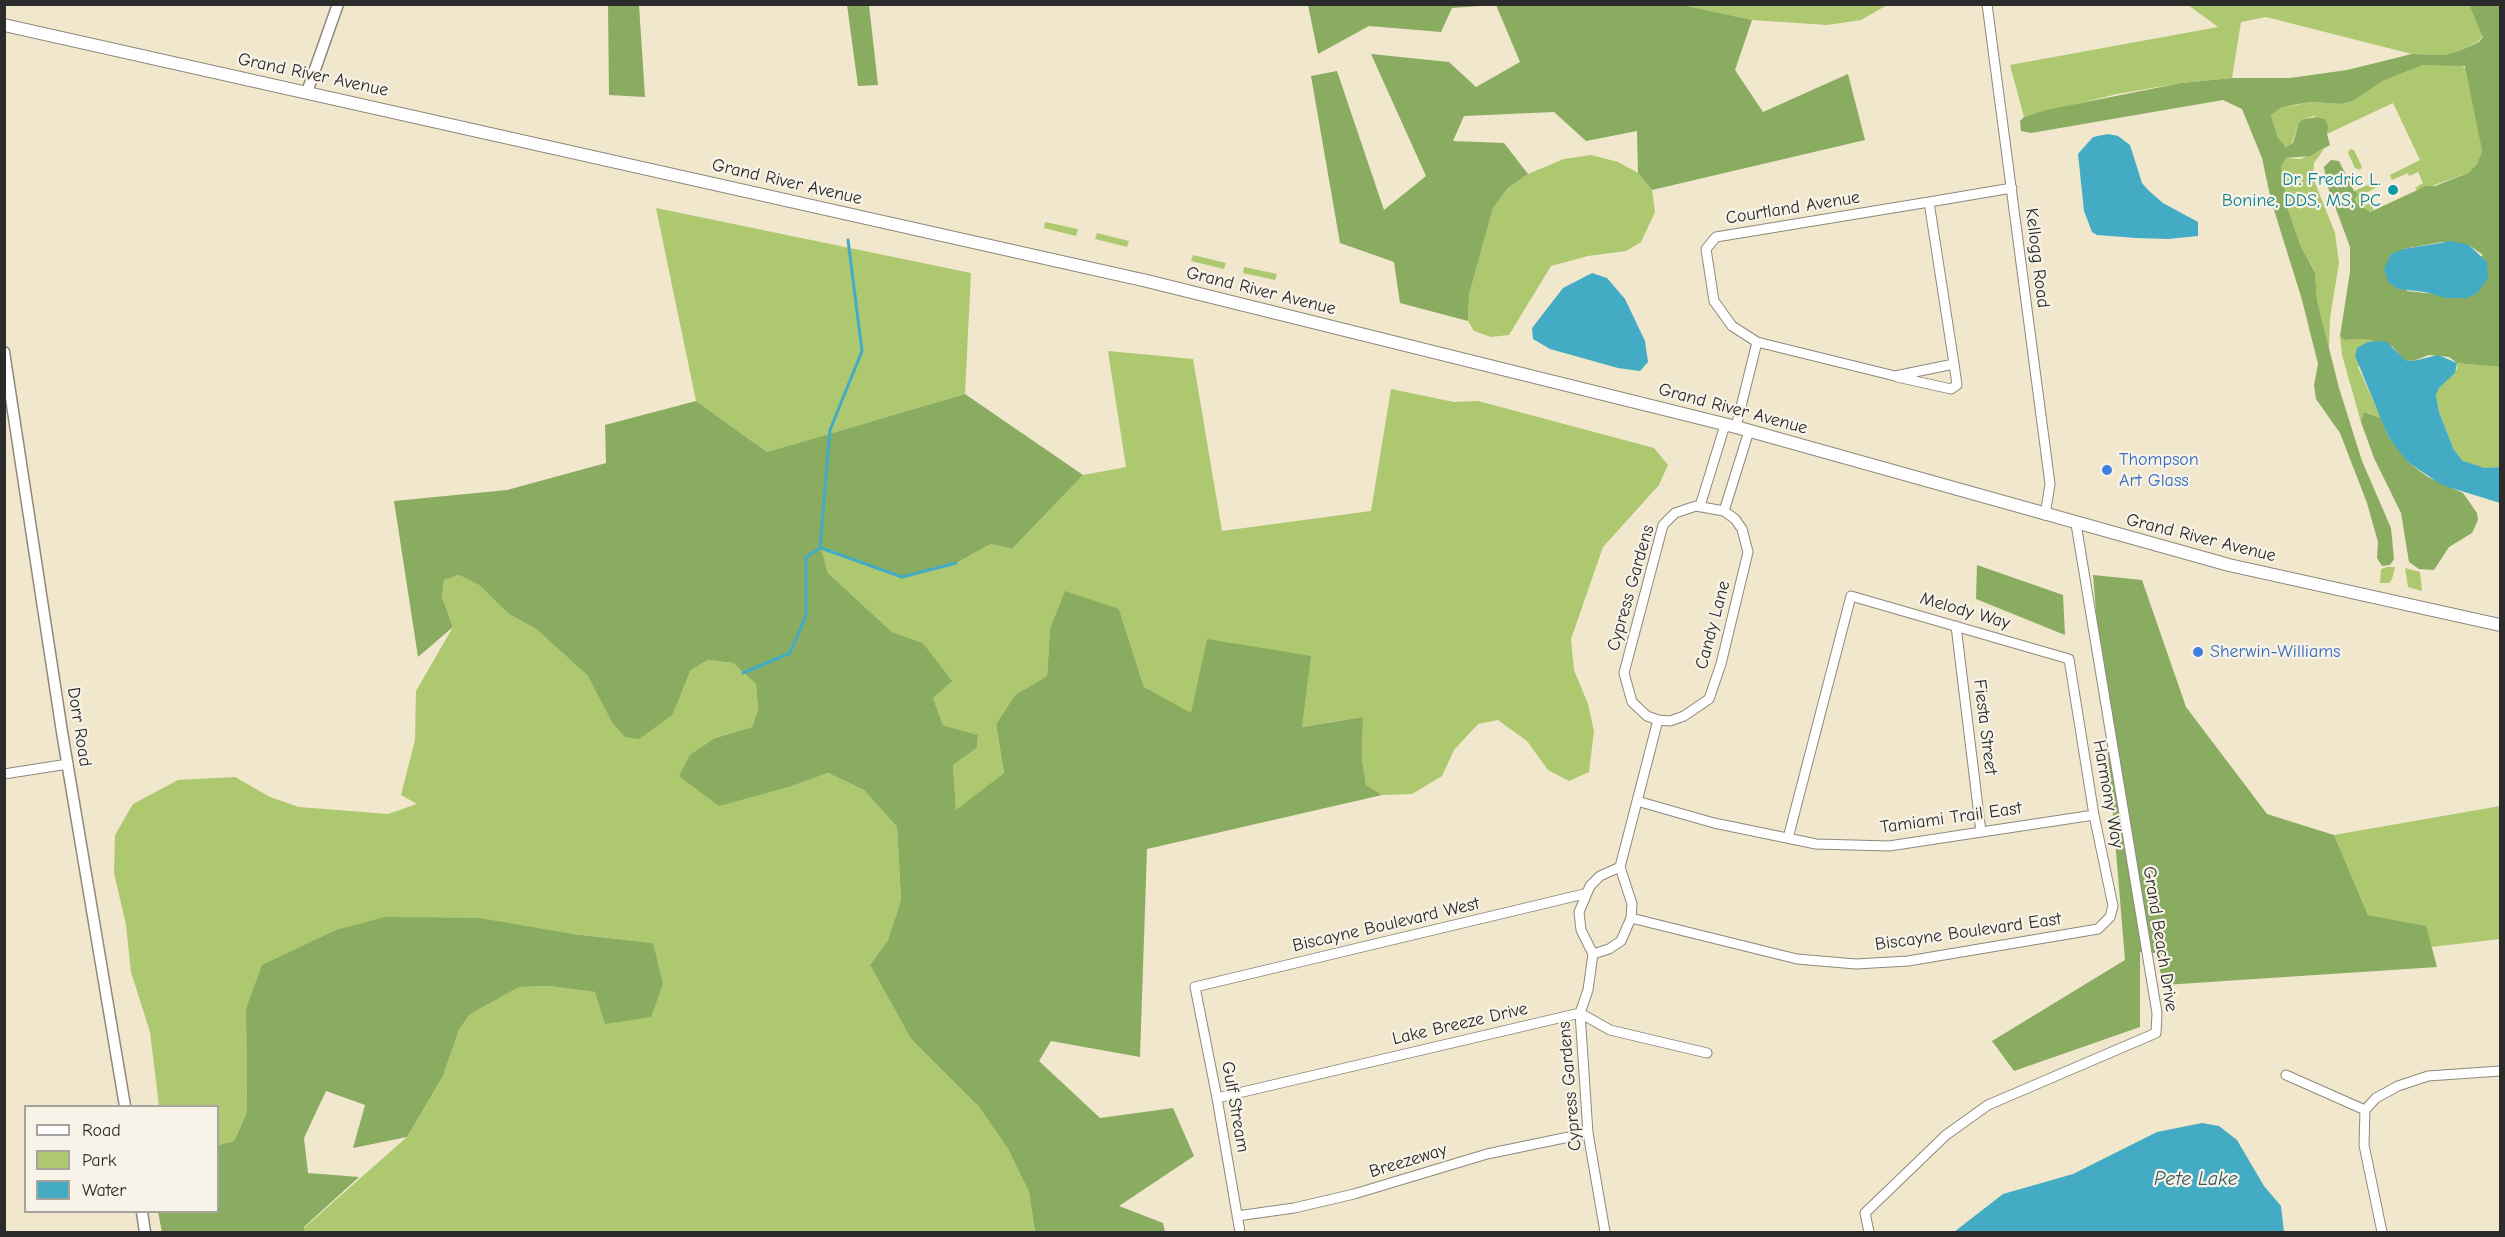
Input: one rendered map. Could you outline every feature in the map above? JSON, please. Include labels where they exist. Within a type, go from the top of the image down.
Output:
[{"type":"main road","name":"Grand River Avenue","points":[[4,25],[1147,281],[1731,426],[2076,524],[2346,593],[2500,625]]},
{"type":"street","points":[[307,92],[338,4]]},
{"type":"street","name":"Kellogg Road","points":[[1987,4],[2050,484],[2045,515]]},
{"type":"street","name":"Courtland Avenue","points":[[1929,202],[1957,386],[1951,389],[1757,342],[1732,326],[1714,301],[1706,249],[1716,237],[2012,188]]},
{"type":"street","points":[[1749,431],[1724,511],[1700,506],[1731,426],[1757,342]]},
{"type":"street","name":"Dorr Road","points":[[4,352],[68,764],[125,1105]]},
{"type":"street","name":"Courtland Avenue","points":[[1895,376],[1954,364]]},
{"type":"street","name":"Cypress Gardens","points":[[1658,720],[1647,716],[1632,702],[1624,673],[1664,525],[1675,513],[1685,508],[1700,506]]},
{"type":"street","name":"Candy Lane","points":[[1658,720],[1670,721],[1698,709],[1709,699],[1748,552],[1742,529],[1735,519],[1724,511]]},
{"type":"street","name":"Grand Beach Drive","points":[[1869,1233],[1865,1213],[1946,1134],[1988,1105],[2156,1033],[2157,1013],[2076,524]]},
{"type":"street","name":"Melody Way","points":[[1788,838],[1851,596],[2069,659]]},
{"type":"street","name":"Fiesta Street","points":[[1956,626],[1981,832]]},
{"type":"street","name":"Harmony Way","points":[[2069,659],[2094,815],[2113,906],[2110,917],[2098,929]]},
{"type":"street","points":[[1620,867],[1600,876],[1584,894],[1579,912],[1581,930],[1593,954],[1609,949],[1621,940],[1631,918],[1632,904],[1620,867],[1658,720]]},
{"type":"street","points":[[4,774],[68,764]]},
{"type":"street","name":"Tamiami Trail East","points":[[1637,801],[1714,823],[1816,844],[1889,846],[2094,815]]},
{"type":"street","name":"Biscayne Boulevard West","points":[[1195,987],[1584,894]]},
{"type":"street","name":"Biscayne Boulevard East","points":[[1631,918],[1797,959],[1856,964],[1908,961],[2098,929]]},
{"type":"street","name":"Cypress Gardens","points":[[1593,954],[1588,990],[1580,1012],[1588,1133],[1605,1233]]},
{"type":"street","name":"Gulf Stream","points":[[1195,987],[1217,1098],[1239,1233]]},
{"type":"street","points":[[1580,1012],[1610,1030],[1707,1053]]},
{"type":"street","name":"Lake Breeze Drive","points":[[1217,1098],[1580,1012]]},
{"type":"street","points":[[2382,1233],[2364,1145],[2365,1110],[2376,1098],[2398,1086],[2428,1076],[2500,1071]]},
{"type":"street","points":[[2286,1076],[2365,1110]]},
{"type":"street","name":"Breezeway","points":[[1237,1216],[1294,1208],[1344,1197],[1487,1154],[1588,1133]]},
{"type":"street","points":[[142,1213],[145,1233]]},
{"type":"green space","points":[[1308,4],[1494,5],[1452,8],[1441,32],[1369,26],[1318,54]]},
{"type":"green space","points":[[608,5],[639,5],[645,97],[609,95]]},
{"type":"green space","points":[[847,5],[869,5],[878,85],[858,86]]},
{"type":"green space","points":[[1496,5],[1683,5],[1752,20],[1735,70],[1763,112],[1848,74],[1865,140],[1652,190],[1638,173],[1637,131],[1586,141],[1554,112],[1464,116],[1453,141],[1504,143],[1528,174],[1508,188],[1493,208],[1469,295],[1468,321],[1400,303],[1394,262],[1340,243],[1311,76],[1337,71],[1384,210],[1426,176],[1371,54],[1449,62],[1476,87],[1520,62]]},
{"type":"green space","points":[[1683,5],[1887,5],[1861,20],[1827,25],[1752,20]]},
{"type":"green space","points":[[2188,5],[2469,5],[2483,36],[2479,41],[2461,50],[2445,55],[2412,54],[2266,17],[2241,22],[2232,78],[2181,83],[2117,94],[2024,117],[2010,65],[2218,27]]},
{"type":"green space","points":[[2469,5],[2500,5],[2500,367],[2457,363],[2449,357],[2429,355],[2413,361],[2404,360],[2392,346],[2364,339],[2344,340],[2340,336],[2350,272],[2350,247],[2327,185],[2324,167],[2331,160],[2339,161],[2354,191],[2358,194],[2355,199],[2357,204],[2370,212],[2426,186],[2435,186],[2468,173],[2477,164],[2482,151],[2465,66],[2423,65],[2383,81],[2353,101],[2342,104],[2311,102],[2293,105],[2281,108],[2271,115],[2278,138],[2286,147],[2293,143],[2299,122],[2303,119],[2317,117],[2325,119],[2328,126],[2327,134],[2330,145],[2310,156],[2286,158],[2281,167],[2289,212],[2301,247],[2315,272],[2317,300],[2339,388],[2362,461],[2391,528],[2394,559],[2390,565],[2382,566],[2377,558],[2378,542],[2367,503],[2340,433],[2316,399],[2314,385],[2318,364],[2302,300],[2271,200],[2262,158],[2242,109],[2223,100],[2031,133],[2021,131],[2020,121],[2024,117],[2046,110],[2181,83],[2232,78],[2290,78],[2347,70],[2412,54],[2445,55],[2479,42],[2483,37]],"holes":[[[2442,242],[2469,245],[2483,255],[2435,294],[2407,291],[2404,249]]]},
{"type":"green space","points":[[2459,64],[2467,69],[2482,151],[2477,164],[2468,173],[2418,191],[2415,188],[2423,183],[2418,172],[2409,176],[2408,173],[2392,180],[2390,175],[2420,160],[2393,103],[2327,134],[2325,119],[2314,116],[2303,119],[2299,122],[2291,146],[2284,146],[2278,138],[2271,115],[2281,108],[2311,102],[2342,104],[2353,101],[2383,81],[2423,65]]},
{"type":"green space","points":[[2324,149],[2314,163],[2313,178],[2335,233],[2339,263],[2330,318],[2329,348],[2317,300],[2315,271],[2301,247],[2289,212],[2281,167],[2286,158],[2300,159]]},
{"type":"green space","points":[[2350,149],[2354,150],[2362,167],[2360,170],[2355,168],[2348,153]]},
{"type":"green space","points":[[1591,155],[1618,162],[1638,173],[1652,190],[1655,212],[1641,242],[1626,251],[1588,256],[1551,266],[1509,335],[1491,337],[1474,331],[1468,321],[1469,295],[1493,208],[1508,188],[1528,174],[1564,159]]},
{"type":"green space","points":[[2375,182],[2377,187],[2361,196],[2366,205],[2374,201],[2376,204],[2372,211],[2367,212],[2357,204],[2354,191]]},
{"type":"green space","points":[[656,208],[971,273],[965,394],[767,452],[696,401]]},
{"type":"green space","points":[[1045,222],[1078,229],[1076,236],[1044,228]]},
{"type":"green space","points":[[1097,233],[1129,241],[1127,247],[1095,239]]},
{"type":"green space","points":[[1193,255],[1226,263],[1224,269],[1191,261]]},
{"type":"green space","points":[[1244,267],[1277,274],[1275,280],[1243,273]]},
{"type":"green space","points":[[2340,336],[2344,340],[2364,339],[2374,342],[2368,342],[2358,367],[2381,418],[2365,412],[2361,422],[2342,355]]},
{"type":"green space","points":[[1108,351],[1193,359],[1222,531],[1371,511],[1391,389],[1454,402],[1478,401],[1654,448],[1668,465],[1659,485],[1603,547],[1571,639],[1574,670],[1588,704],[1594,731],[1589,772],[1569,781],[1548,770],[1527,741],[1498,720],[1478,724],[1454,750],[1442,776],[1412,794],[1382,795],[1366,785],[1362,759],[1363,717],[1301,727],[1191,714],[1144,687],[1119,609],[1050,629],[1047,676],[1015,695],[996,724],[1004,773],[956,811],[953,765],[977,748],[978,735],[943,725],[933,698],[951,681],[923,643],[892,632],[828,573],[820,548],[902,577],[956,563],[991,544],[1012,549],[1083,475],[1126,467]]},
{"type":"green space","points":[[2457,363],[2500,367],[2500,467],[2485,468],[2464,462],[2454,450],[2439,412],[2436,394],[2439,387],[2457,369]]},
{"type":"green space","points":[[965,394],[1083,475],[1012,549],[991,544],[956,563],[902,577],[821,549],[828,573],[892,632],[923,643],[952,681],[933,698],[943,725],[978,735],[977,748],[953,765],[956,810],[1004,773],[996,724],[1015,695],[1047,676],[1050,629],[1065,591],[1119,609],[1144,687],[1191,713],[1207,639],[1311,656],[1302,727],[1363,717],[1362,759],[1366,785],[1382,795],[1147,849],[1140,1057],[1051,1041],[1039,1061],[1100,1118],[1173,1108],[1194,1156],[1119,1206],[1163,1223],[1165,1232],[1035,1232],[1029,1192],[1008,1149],[979,1107],[911,1039],[870,965],[888,940],[901,900],[897,827],[864,790],[828,773],[792,786],[719,806],[679,776],[690,755],[715,738],[752,727],[758,710],[756,684],[733,663],[708,660],[691,670],[672,715],[639,739],[625,737],[612,722],[588,676],[536,629],[509,614],[479,585],[459,575],[444,580],[442,597],[453,627],[418,657],[394,501],[507,490],[606,463],[605,425],[696,401],[767,452]]},
{"type":"green space","points":[[2364,412],[2381,418],[2388,436],[2409,463],[2428,477],[2463,493],[2477,513],[2478,520],[2472,533],[2449,547],[2434,570],[2419,569],[2409,562],[2401,513],[2374,458],[2361,422]]},
{"type":"green space","points":[[1977,565],[2063,595],[2065,635],[1976,599]]},
{"type":"green space","points":[[2395,567],[2392,579],[2389,583],[2380,583],[2381,569]]},
{"type":"green space","points":[[2405,568],[2420,572],[2422,591],[2408,587]]},
{"type":"green space","points":[[459,575],[479,585],[509,614],[536,629],[588,676],[596,690],[683,689],[691,670],[708,660],[733,663],[756,684],[758,710],[752,727],[714,738],[792,786],[828,773],[864,790],[897,827],[901,900],[888,940],[870,965],[911,1039],[979,1107],[1008,1149],[1029,1192],[1035,1232],[304,1232],[304,1228],[407,1137],[443,1076],[459,1030],[469,1015],[519,987],[549,986],[595,992],[653,943],[574,934],[246,1009],[247,1112],[234,1141],[219,1145],[219,1105],[159,1105],[150,1032],[131,972],[126,925],[114,873],[115,835],[133,804],[178,780],[235,777],[270,797],[299,807],[388,814],[417,804],[401,795],[415,740],[416,691],[453,627],[442,597],[444,580]]},
{"type":"green space","points":[[2093,575],[2142,580],[2186,707],[2267,814],[2334,835],[2368,915],[2426,926],[2437,967],[2164,985],[2155,953],[2140,952],[2140,1027],[2014,1071],[1992,1041],[2125,960]]},
{"type":"green space","points":[[2500,806],[2500,939],[2431,947],[2425,926],[2368,915],[2334,835]]},
{"type":"green space","points":[[385,917],[479,918],[573,934],[653,943],[663,984],[651,1017],[605,1024],[595,992],[549,986],[519,987],[469,1015],[459,1030],[443,1076],[407,1137],[353,1148],[365,1105],[326,1091],[304,1138],[308,1173],[359,1177],[304,1227],[304,1232],[162,1232],[158,1213],[219,1213],[219,1145],[234,1141],[247,1112],[246,1009],[262,965],[336,930]]},
{"type":"water","points":[[2108,134],[2118,136],[2130,145],[2142,183],[2148,190],[2163,203],[2198,222],[2198,236],[2168,239],[2136,238],[2097,235],[2092,232],[2084,211],[2078,154],[2093,137]]},
{"type":"water","points":[[2452,241],[2469,245],[2487,262],[2488,279],[2477,293],[2467,298],[2446,298],[2425,292],[2398,289],[2388,282],[2384,269],[2391,254],[2404,249]]},
{"type":"water","points":[[1592,273],[1607,278],[1625,299],[1645,341],[1648,362],[1640,371],[1618,368],[1550,349],[1533,339],[1532,328],[1563,288]]},
{"type":"water","points":[[2368,342],[2387,342],[2405,360],[2413,361],[2438,355],[2457,363],[2455,373],[2439,388],[2436,395],[2439,412],[2454,450],[2463,461],[2485,468],[2500,467],[2500,503],[2442,485],[2409,463],[2398,450],[2388,436],[2355,356],[2357,348]]},
{"type":"water","name":"Pete Lake","points":[[2202,1123],[2219,1126],[2237,1140],[2264,1186],[2281,1206],[2284,1232],[1954,1232],[2003,1194],[2073,1174],[2157,1132]]},
{"type":"waterway","points":[[743,673],[790,653],[806,616],[806,557],[820,548],[830,430],[862,351],[848,240]]},
{"type":"waterway","points":[[821,548],[902,577],[956,563]]},
{"type":"place","name":"Dr. Fredric L. Bonine, DDS, MS, PC","points":[[2393,190]]},
{"type":"place","name":"Thompson Art Glass","points":[[2107,470]]},
{"type":"place","name":"Sherwin-Williams","points":[[2198,652]]}]
